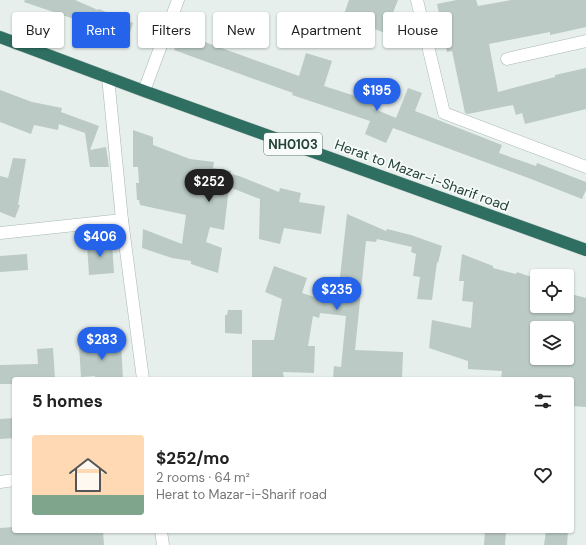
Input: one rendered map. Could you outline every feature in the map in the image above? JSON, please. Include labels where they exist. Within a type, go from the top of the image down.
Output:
[{"type":"highway","name":"Herat to Mazar-i-Sharif road","points":[[0,37],[108,78],[586,250]]},
{"type":"street","points":[[144,91],[178,0]]},
{"type":"street","points":[[417,0],[444,113],[586,167]]},
{"type":"street","points":[[507,59],[586,41]]},
{"type":"street","points":[[108,78],[122,220],[143,377]]},
{"type":"street","points":[[0,233],[122,220]]},
{"type":"street","points":[[0,482],[12,480]]},
{"type":"street","points":[[162,533],[163,545]]},
{"type":"building","points":[[25,0],[75,0],[106,12],[72,12],[72,18],[64,16],[64,12],[53,12],[24,2]]},
{"type":"building","points":[[349,0],[398,0],[393,12],[383,12],[383,32],[375,29],[375,12],[345,12]]},
{"type":"building","points":[[457,0],[476,0],[478,6],[511,0],[586,0],[586,27],[550,35],[550,32],[489,44],[498,92],[555,77],[555,75],[586,68],[586,109],[525,124],[522,113],[516,115],[513,105],[468,114],[465,113],[452,51],[447,52],[446,48],[452,48],[452,12],[439,12],[437,4]]},
{"type":"building","points":[[130,22],[133,23],[130,33]]},
{"type":"building","points":[[205,42],[213,45],[213,48],[222,48],[299,76],[306,53],[332,61],[324,86],[374,102],[372,108],[396,118],[408,88],[422,93],[415,111],[502,145],[499,153],[536,166],[537,163],[586,182],[586,190],[582,199],[393,128],[386,143],[365,134],[370,121],[292,95],[293,93],[174,50],[175,48],[205,48]]},
{"type":"building","points":[[0,90],[32,102],[62,108],[61,112],[99,126],[90,150],[106,147],[109,167],[90,167],[85,133],[59,124],[58,130],[34,125],[31,134],[0,122]]},
{"type":"building","points":[[133,130],[153,137],[153,145],[190,159],[214,162],[213,168],[231,171],[231,174],[279,192],[280,188],[301,193],[299,202],[325,206],[321,234],[284,228],[280,244],[259,239],[260,199],[229,187],[224,230],[210,227],[206,242],[222,248],[218,273],[191,264],[191,261],[172,258],[142,248],[143,229],[182,244],[186,215],[140,205],[139,200],[137,200],[136,183],[139,183],[138,167],[133,167]]},
{"type":"building","points":[[13,158],[26,159],[18,205],[20,205],[15,218],[0,212],[0,176],[8,178]]},
{"type":"building","points":[[347,214],[386,231],[387,229],[411,235],[442,246],[438,263],[437,262],[432,300],[417,299],[420,277],[413,276],[416,254],[411,252],[412,247],[377,239],[376,242],[366,241],[355,350],[403,352],[402,377],[333,377],[334,366],[341,367],[346,316],[320,313],[319,318],[313,316],[308,346],[315,346],[314,373],[283,372],[284,377],[252,377],[252,340],[274,340],[282,299],[265,292],[274,266],[307,278],[302,293],[337,304]]},
{"type":"building","points":[[112,242],[114,273],[89,275],[87,244]]},
{"type":"building","points":[[27,254],[28,270],[0,272],[0,256]]},
{"type":"building","points":[[462,254],[493,266],[493,268],[516,274],[517,272],[530,277],[530,313],[574,313],[574,295],[586,298],[586,407],[574,406],[574,377],[501,377],[502,371],[468,369],[468,361],[429,348],[432,320],[471,328],[473,302],[462,301],[464,281],[459,281]]},
{"type":"building","points":[[228,310],[242,310],[242,334],[225,333],[225,315],[227,315]]},
{"type":"building","points":[[121,343],[123,377],[81,377],[79,345]]},
{"type":"building","points":[[53,348],[55,377],[12,377],[12,384],[0,384],[0,365],[38,364],[37,349]]},
{"type":"building","points":[[12,418],[12,438],[0,439],[0,419]]},
{"type":"building","points":[[12,527],[12,533],[103,533],[104,545],[0,545],[0,528]]},
{"type":"building","points":[[485,533],[506,533],[505,545],[484,545]]},
{"type":"building","points":[[546,533],[568,533],[567,545],[544,545]]}]
